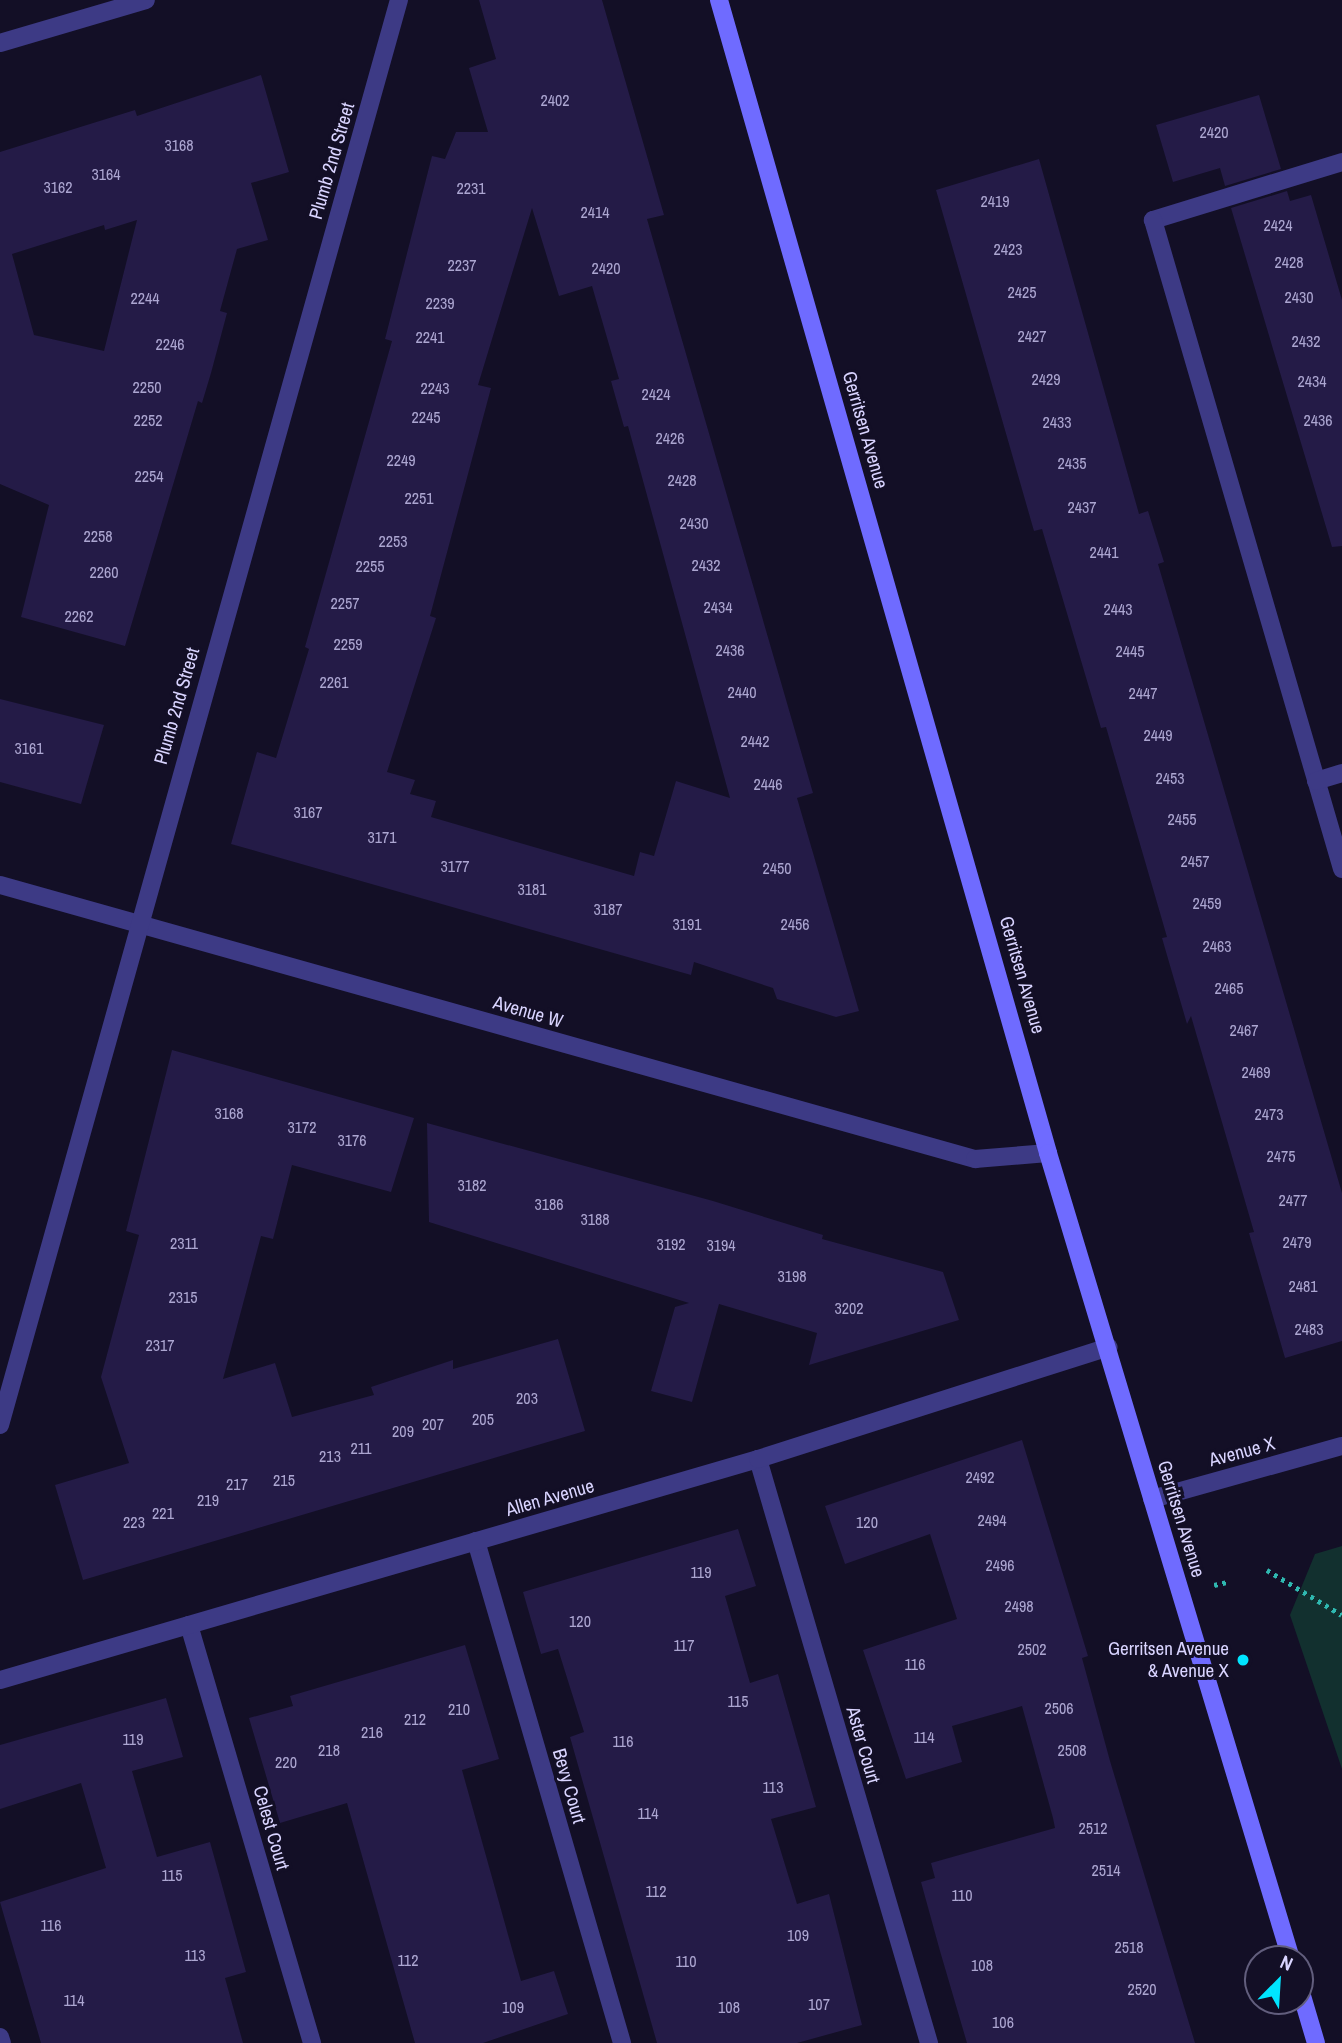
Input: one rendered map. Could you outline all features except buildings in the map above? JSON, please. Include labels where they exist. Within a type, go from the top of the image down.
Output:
[{"type":"main road","name":"Gerritsen Avenue","points":[[719,0],[1048,1153],[1109,1347],[1287,1945]]},
{"type":"main road","points":[[1308,2015],[1316,2043]]},
{"type":"street","points":[[0,43],[146,0]]},
{"type":"street","name":"Plumb 2nd Street","points":[[0,1425],[138,924],[399,0]]},
{"type":"street","points":[[1342,162],[1153,220],[1342,869]]},
{"type":"street","points":[[1317,780],[1342,773]]},
{"type":"street","name":"Avenue W","points":[[0,885],[975,1159],[1048,1153]]},
{"type":"street","name":"Allen Avenue","points":[[0,1680],[758,1459],[1109,1347]]},
{"type":"street","name":"Avenue X","points":[[1152,1499],[1342,1446]]},
{"type":"street","name":"Aster Court","points":[[758,1459],[929,2043]]},
{"type":"street","name":"Bevy Court","points":[[476,1541],[622,2043]]},
{"type":"street","name":"Celest Court","points":[[189,1625],[312,2043]]},
{"type":"street","points":[[0,2038],[2,2043]]},
{"type":"path","points":[[1267,1570],[1342,1615]]},
{"type":"green space","points":[[1342,1546],[1342,1769],[1290,1615],[1315,1554]]},
{"type":"place","name":"Gerritsen Avenue & Avenue X","points":[[1243,1660]]}]
